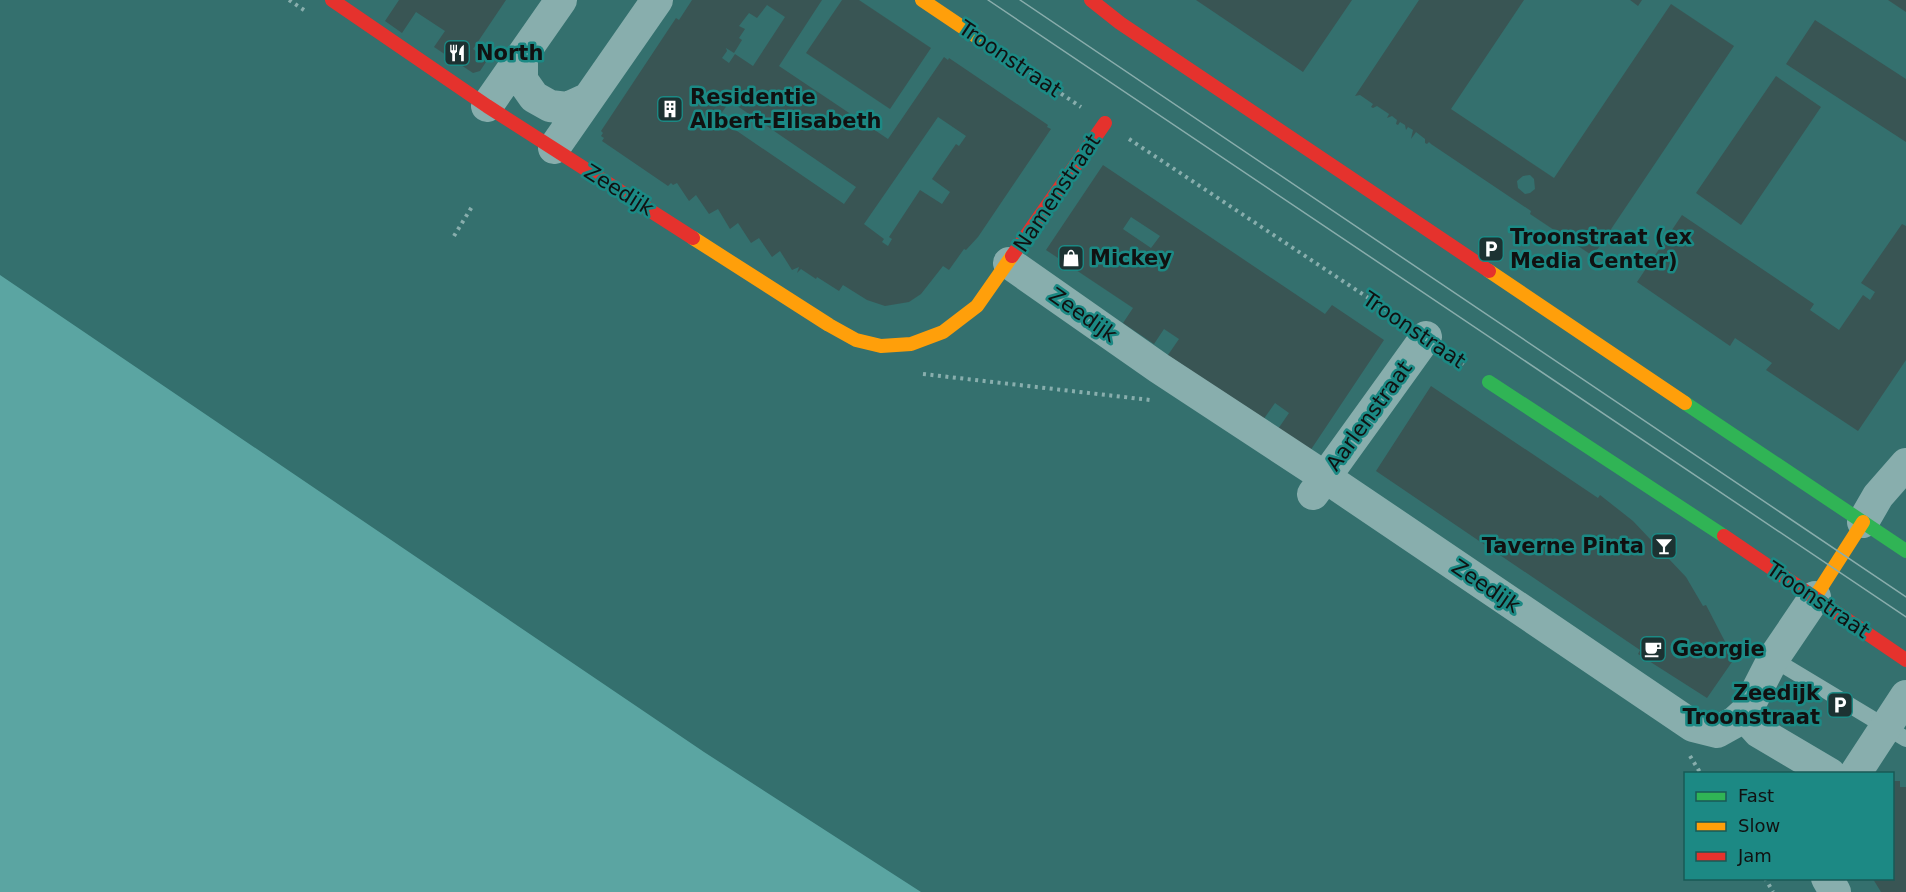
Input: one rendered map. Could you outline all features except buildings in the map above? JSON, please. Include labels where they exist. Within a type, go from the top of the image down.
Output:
[{"type":"main road","name":"Zeedijk","points":[[332,0],[486,106],[856,340],[880,346],[910,344],[943,332],[977,306],[1009,263]]},
{"type":"main road","name":"Troonstraat","points":[[922,0],[980,39]]},
{"type":"main road","points":[[1091,0],[1120,23],[1906,551]]},
{"type":"main road","name":"Namenstraat","points":[[1009,263],[1105,123]]},
{"type":"main road","name":"Troonstraat","points":[[1489,382],[1815,597],[1906,660]]},
{"type":"main road","points":[[1815,597],[1863,522]]},
{"type":"street","points":[[486,106],[561,0]]},
{"type":"street","points":[[554,148],[657,0]]},
{"type":"street","points":[[522,56],[522,80],[534,97],[550,106],[567,108],[589,98]]},
{"type":"street","name":"Zeedijk","points":[[1009,263],[1159,368],[1319,486],[1693,726],[1717,732],[1735,722],[1746,712]]},
{"type":"street","name":"Aarlenstraat","points":[[1319,486],[1426,337]]},
{"type":"street","points":[[1863,522],[1878,496],[1906,464]]},
{"type":"street","points":[[1815,597],[1773,659],[1746,712],[1750,722],[1759,732],[1827,772]]},
{"type":"street","points":[[1857,772],[1895,733],[1906,696]]},
{"type":"lane","points":[[1773,659],[1895,733]]},
{"type":"path","name":"Troonstraat","points":[[980,39],[1426,337],[1489,382]]},
{"type":"path","points":[[454,236],[473,205]]},
{"type":"water","points":[[0,275],[704,752],[921,892],[0,892]]},
{"type":"tram line","points":[[988,0],[1906,617]]},
{"type":"tram line","points":[[1020,0],[1906,597]]},
{"type":"traffic: fast","points":[[1489,382],[1724,536]]},
{"type":"traffic: fast","points":[[1685,403],[1906,551]]},
{"type":"traffic: slow","points":[[922,0],[980,39]]},
{"type":"traffic: slow","points":[[693,238],[829,325],[856,340],[881,346],[911,344],[943,332],[977,306],[1012,256]]},
{"type":"traffic: slow","points":[[1489,271],[1685,403]]},
{"type":"traffic: slow","points":[[1815,597],[1863,522]]},
{"type":"traffic: jam","points":[[332,0],[487,106],[693,238]]},
{"type":"traffic: jam","points":[[1091,0],[1120,23],[1489,271]]},
{"type":"traffic: jam","points":[[1012,256],[1105,123]]},
{"type":"traffic: jam","points":[[1724,536],[1906,660]]},
{"type":"place","name":"North","points":[[457,53]]},
{"type":"place","name":"Residentie Albert-Elisabeth","points":[[670,109]]},
{"type":"place","name":"Troonstraat (ex Media Center)","points":[[1491,249]]},
{"type":"place","name":"Mickey","points":[[1071,258]]},
{"type":"place","name":"Taverne Pinta","points":[[1664,546]]},
{"type":"place","name":"Georgie","points":[[1653,649]]},
{"type":"place","name":"Zeedijk Troonstraat","points":[[1840,705]]}]
